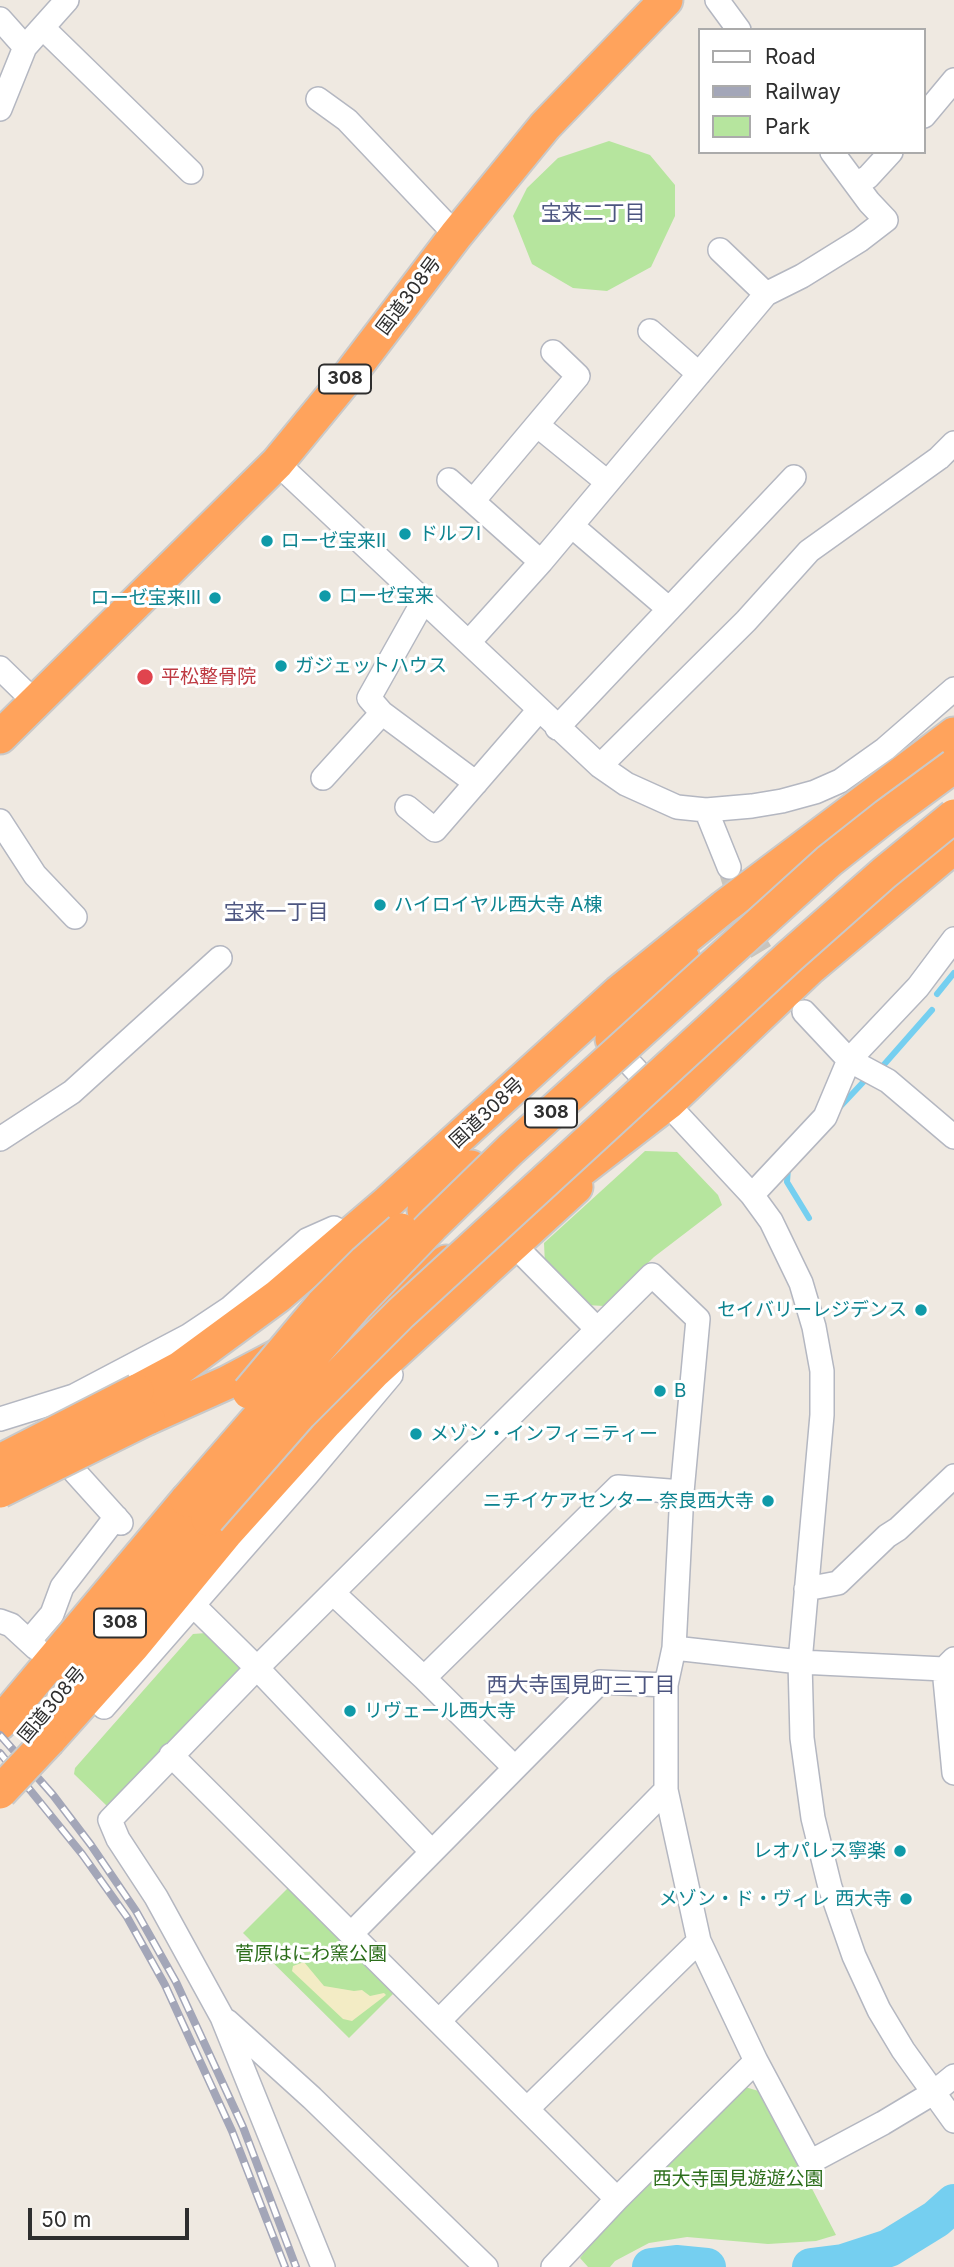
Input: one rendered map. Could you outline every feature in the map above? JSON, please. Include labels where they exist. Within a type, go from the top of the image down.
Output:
[{"type":"highway","name":"国道308号","points":[[0,737],[277,463],[545,126],[666,0]]},
{"type":"highway","points":[[188,1502],[323,1305],[365,1262],[424,1210],[599,1031],[639,1013],[724,907],[954,734]]},
{"type":"highway","name":"国道308号","points":[[0,1768],[24,1724],[188,1502],[356,1304],[510,1150],[829,861],[954,766]]},
{"type":"highway","name":"308","points":[[226,1383],[330,1315],[467,1213],[805,912],[954,801]]},
{"type":"highway","name":"国道308号","points":[[188,1502],[300,1414],[401,1313],[835,915],[954,816]]},
{"type":"highway","name":"国道308号","points":[[0,1461],[143,1404],[226,1383],[393,1293],[514,1221],[668,1102],[810,968],[954,847]]},
{"type":"highway","name":"国道308号","points":[[0,1490],[143,1404],[191,1360],[278,1296],[457,1140],[599,1031]]},
{"type":"highway","points":[[0,1792],[24,1724],[133,1646],[235,1524],[374,1372],[668,1102]]},
{"type":"street","points":[[0,109],[25,47],[67,0]]},
{"type":"street","points":[[717,0],[738,28]]},
{"type":"street","points":[[0,19],[25,47]]},
{"type":"street","points":[[43,28],[191,172]]},
{"type":"street","points":[[926,114],[954,80]]},
{"type":"street","points":[[317,99],[347,120],[456,235]]},
{"type":"street","points":[[469,642],[572,526],[766,294],[802,276],[860,240],[886,220],[834,154]]},
{"type":"street","points":[[856,184],[867,177],[889,154]]},
{"type":"street","points":[[720,250],[766,294]]},
{"type":"street","points":[[650,331],[699,374]]},
{"type":"street","points":[[473,501],[578,376],[552,352]]},
{"type":"street","points":[[537,425],[607,482]]},
{"type":"street","points":[[600,766],[746,621],[809,551],[939,458],[954,443]]},
{"type":"street","points":[[277,463],[600,766],[626,784],[677,807],[706,810],[782,801],[815,792],[840,781],[885,749],[954,689]]},
{"type":"street","points":[[557,727],[794,477]]},
{"type":"street","points":[[449,480],[541,562]]},
{"type":"street","points":[[572,526],[669,609]]},
{"type":"street","points":[[424,600],[369,698],[382,713],[476,783]]},
{"type":"street","points":[[0,668],[35,702]]},
{"type":"street","points":[[407,807],[435,830],[539,710]]},
{"type":"street","points":[[323,778],[382,713]]},
{"type":"street","points":[[706,810],[729,867]]},
{"type":"street","points":[[0,821],[35,875],[75,917]]},
{"type":"street","points":[[752,1195],[825,1117],[849,1060],[918,987],[954,939]]},
{"type":"street","points":[[0,1139],[72,1092],[220,958]]},
{"type":"street","points":[[804,1013],[849,1060],[888,1081],[954,1137]]},
{"type":"street","points":[[599,1031],[752,1195],[771,1221],[801,1283],[814,1327],[822,1371],[822,1415],[800,1662],[802,1738],[813,1818],[830,1887],[854,1956],[879,2010],[903,2050],[954,2121]]},
{"type":"street","points":[[0,1621],[11,1625],[32,1644],[52,1614],[62,1587],[118,1520],[11,1415],[74,1396],[188,1336],[230,1308],[307,1240],[334,1228],[347,1237]]},
{"type":"street","points":[[513,1244],[597,1329]]},
{"type":"street","points":[[100,1703],[104,1707],[190,1603],[484,1270]]},
{"type":"street","points":[[323,2267],[222,2017],[156,1898],[118,1839],[110,1820],[257,1668],[652,1275],[698,1319],[682,1492],[674,1648],[666,1685],[666,1790],[699,1941],[756,2061],[810,2162],[883,2123],[933,2093],[954,2076]]},
{"type":"street","points":[[806,1589],[838,1583],[954,1476]]},
{"type":"street","points":[[424,1678],[618,1487],[682,1492]]},
{"type":"street","points":[[333,1592],[515,1768]]},
{"type":"street","points":[[190,1603],[257,1668],[432,1852]]},
{"type":"street","points":[[674,1648],[800,1662],[949,1664],[954,1773]]},
{"type":"street","points":[[351,1934],[600,1682],[666,1685]]},
{"type":"street","points":[[171,1755],[617,2199]]},
{"type":"street","points":[[439,2021],[666,1790]]},
{"type":"street","points":[[528,2108],[699,1941]]},
{"type":"street","points":[[222,2017],[312,2098],[486,2267]]},
{"type":"street","points":[[554,2267],[617,2199],[756,2061]]},
{"type":"green space","points":[[609,141],[650,155],[675,185],[675,216],[651,267],[607,291],[573,288],[532,264],[513,216],[527,188],[558,158]]},
{"type":"green space","points":[[645,1151],[677,1152],[718,1195],[722,1205],[654,1257],[604,1306],[586,1305],[545,1265],[544,1243]]},
{"type":"green space","points":[[206,1633],[245,1670],[108,1807],[74,1774],[75,1768],[193,1634]]},
{"type":"green space","name":"菅原はにわ窯公園","points":[[289,1887],[395,1992],[349,2038],[243,1933]]},
{"type":"green space","name":"西大寺国見遊遊公園","points":[[745,2087],[762,2092],[836,2235],[816,2241],[768,2244],[687,2237],[649,2243],[615,2261],[610,2267],[588,2267],[580,2258],[599,2234]]},
{"type":"sand","points":[[304,1962],[324,1986],[362,1990],[370,1996],[384,1993],[386,1995],[352,2021],[343,2019],[292,1971],[293,1966]]},
{"type":"waterway","points":[[937,994],[954,973]]},
{"type":"waterway","points":[[881,1068],[932,1010]]},
{"type":"waterway","points":[[837,1110],[868,1077]]},
{"type":"waterway","points":[[788,1168],[787,1182],[809,1218]]},
{"type":"waterway","points":[[811,2267],[843,2263],[889,2248],[936,2219],[954,2203]]},
{"type":"waterway","points":[[651,2267],[676,2264],[707,2267]]},
{"type":"tunnel","points":[[729,867],[757,945],[780,983]]},
{"type":"railway","points":[[0,1735],[53,1795],[91,1845],[136,1911],[176,1982],[243,2127],[296,2267]]},
{"type":"railway","points":[[0,1753],[82,1854],[127,1917],[165,1985],[232,2131],[285,2267]]},
{"type":"place","name":"ドルフⅠ","points":[[405,534]]},
{"type":"place","name":"ローゼ宝来Ⅱ","points":[[267,541]]},
{"type":"place","name":"ローゼ宝来","points":[[325,596]]},
{"type":"place","name":"ローゼ宝来Ⅲ","points":[[215,598]]},
{"type":"place","name":"ガジェットハウス","points":[[281,666]]},
{"type":"place","name":"平松整骨院","points":[[145,677]]},
{"type":"place","name":"ハイロイヤル西大寺 A棟","points":[[380,905]]},
{"type":"place","name":"セイバリーレジデンス","points":[[921,1310]]},
{"type":"place","name":"B","points":[[660,1391]]},
{"type":"place","name":"メゾン・インフィニティー","points":[[416,1434]]},
{"type":"place","name":"ニチイケアセンター 奈良西大寺","points":[[768,1501]]},
{"type":"place","name":"リヴェール西大寺","points":[[350,1711]]},
{"type":"place","name":"レオパレス寧楽","points":[[900,1851]]},
{"type":"place","name":"メゾン・ド・ヴィレ 西大寺","points":[[906,1899]]},
{"type":"district","name":"宝来二丁目","points":[[593,214]]},
{"type":"district","name":"宝来一丁目","points":[[276,913]]},
{"type":"district","name":"西大寺国見町三丁目","points":[[581,1686]]}]
